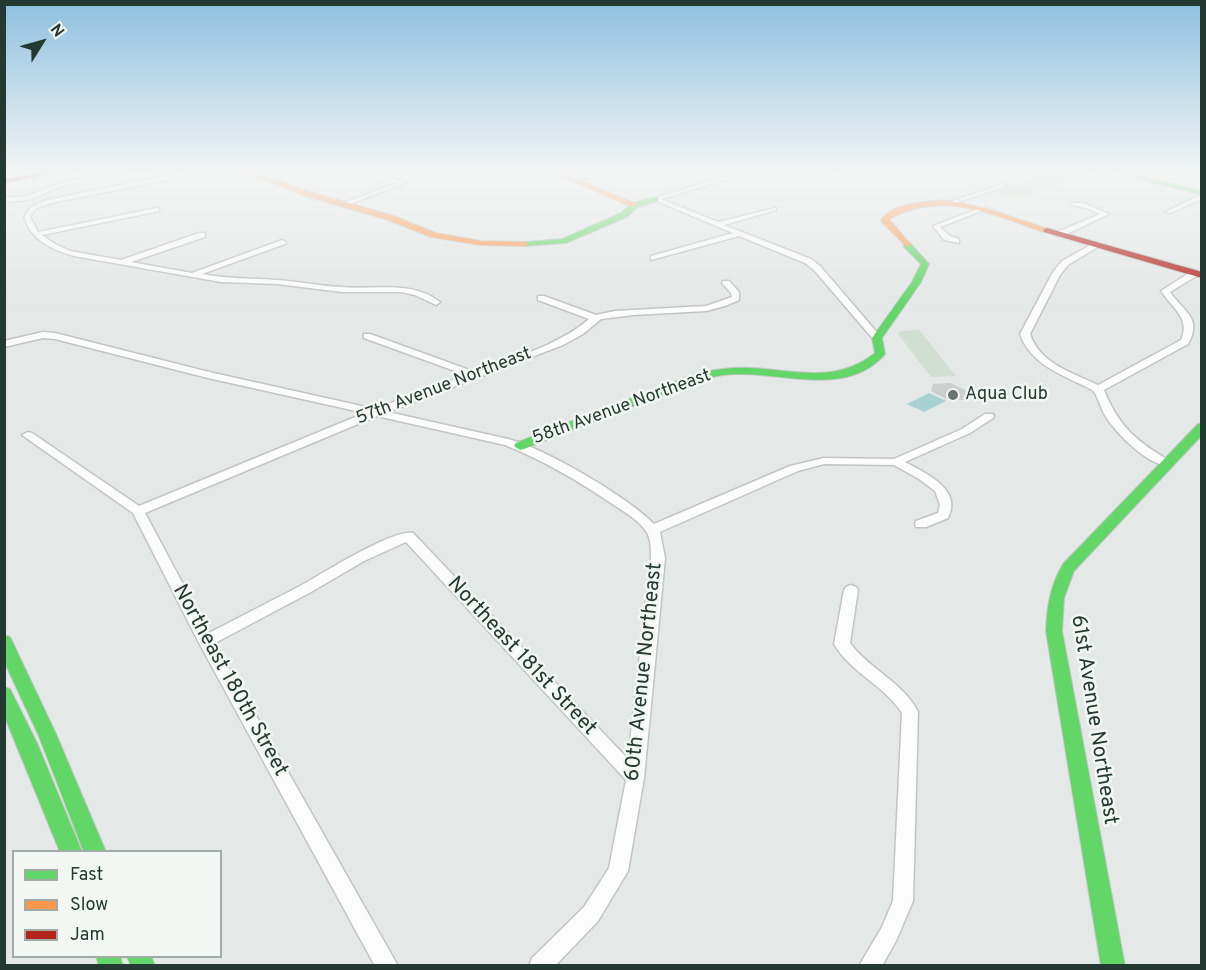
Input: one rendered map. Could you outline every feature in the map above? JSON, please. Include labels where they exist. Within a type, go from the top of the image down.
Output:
[{"type":"street","points":[[27,216],[37,234],[52,246],[67,253],[221,280],[277,282],[342,290],[401,290],[417,293],[436,302]]},
{"type":"street","points":[[37,234],[126,216]]},
{"type":"street","points":[[385,216],[434,235],[460,241],[533,244],[570,239],[621,216]]},
{"type":"street","points":[[698,216],[808,261],[817,268],[877,338],[916,282],[925,264],[885,222],[888,216]]},
{"type":"street","points":[[718,224],[747,216]]},
{"type":"street","points":[[956,241],[947,238],[936,226],[963,216]]},
{"type":"street","points":[[1001,216],[1198,274]]},
{"type":"street","points":[[1060,234],[1101,216]]},
{"type":"street","points":[[654,258],[740,233]]},
{"type":"street","points":[[122,262],[202,235]]},
{"type":"street","points":[[192,275],[282,242]]},
{"type":"street","points":[[1097,245],[1065,263],[1056,274],[1025,334],[1031,349],[1040,358],[1098,389],[1107,414],[1125,436],[1166,463]]},
{"type":"street","points":[[1098,389],[1185,342],[1189,334],[1190,323],[1166,291],[1198,274]]},
{"type":"street","name":"57th Avenue Northeast","points":[[138,511],[375,412],[560,343],[580,332],[595,318],[623,312],[711,309],[726,305],[736,298],[735,292],[726,283]]},
{"type":"street","points":[[541,298],[595,318]]},
{"type":"street","points":[[4,344],[33,337],[55,336],[143,359],[519,446],[617,501],[638,516],[652,530],[795,468],[824,460],[896,462],[966,431],[989,416]]},
{"type":"street","points":[[367,336],[475,375]]},
{"type":"street","name":"58th Avenue Northeast","points":[[519,446],[713,373],[751,370],[820,376],[853,373],[876,362],[880,354],[877,338]]},
{"type":"street","name":"61st Avenue Northeast","points":[[1113,966],[1054,631],[1055,599],[1060,582],[1068,568],[1202,427]]},
{"type":"street","name":"Northeast 180th Street","points":[[28,435],[138,511],[206,641],[387,966]]},
{"type":"street","points":[[896,462],[940,488],[946,498],[948,506],[944,514],[921,524]]},
{"type":"street","name":"60th Avenue Northeast","points":[[540,966],[591,914],[618,871],[635,778],[658,558],[657,543],[652,530]]},
{"type":"street","name":"Northeast 181st Street","points":[[206,641],[306,589],[358,558],[408,536],[635,778]]},
{"type":"street","points":[[851,590],[842,644],[849,656],[903,699],[910,712],[903,901],[889,934],[870,966]]},
{"type":"street","points":[[4,641],[47,734],[94,850]]},
{"type":"street","points":[[4,694],[27,743],[69,850]]},
{"type":"green space","points":[[919,330],[956,376],[931,377],[898,334],[900,331]]},
{"type":"water","points":[[929,393],[946,401],[924,412],[907,404]]},
{"type":"building","name":"Aqua Club","points":[[950,383],[967,391],[964,400],[946,399],[931,391],[933,384]]},
{"type":"traffic: fast","points":[[525,244],[563,241],[621,216]]},
{"type":"traffic: fast","points":[[520,446],[676,385],[720,372],[749,371],[829,376],[848,373],[865,366],[880,354],[877,338],[916,282],[925,264],[907,245]]},
{"type":"traffic: fast","points":[[1113,966],[1054,631],[1056,598],[1060,583],[1068,568],[1202,427]]},
{"type":"traffic: fast","points":[[4,641],[47,734],[94,850]]},
{"type":"traffic: fast","points":[[4,694],[27,743],[70,850]]},
{"type":"traffic: fast","points":[[109,958],[111,966]]},
{"type":"traffic: fast","points":[[140,958],[143,966]]},
{"type":"traffic: slow","points":[[385,216],[434,235],[481,243],[525,244]]},
{"type":"traffic: slow","points":[[889,216],[885,221],[907,245]]},
{"type":"traffic: slow","points":[[1006,216],[1047,230]]},
{"type":"traffic: jam","points":[[1047,230],[1202,275]]},
{"type":"place","name":"Aqua Club","points":[[953,395]]}]
